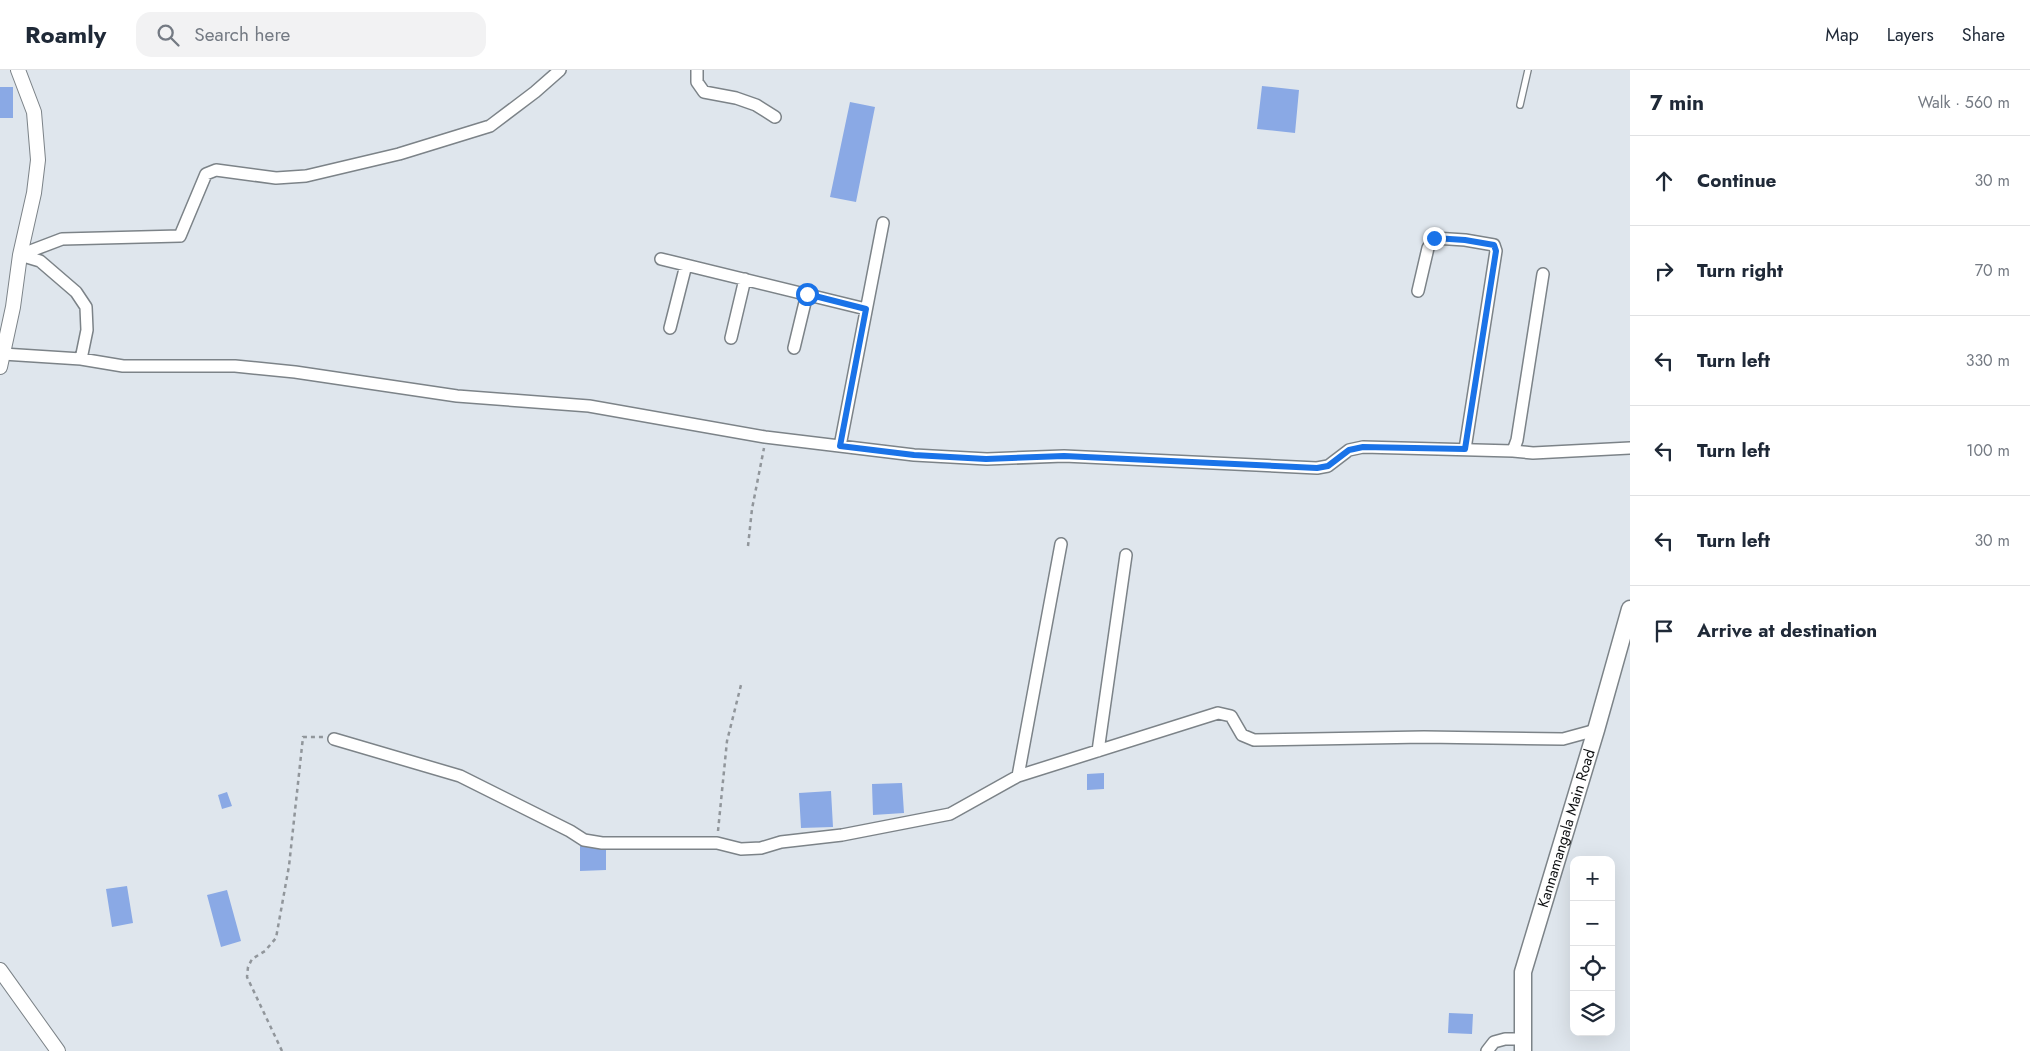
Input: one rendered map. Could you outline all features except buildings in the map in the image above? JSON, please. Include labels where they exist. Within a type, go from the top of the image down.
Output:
[{"type":"main road","name":"Kannamangala Main Road","points":[[1523,1045],[1523,972],[1596,730],[1630,609]]},
{"type":"street","points":[[18,70],[34,112],[38,160],[34,193],[20,255],[13,307],[1,361],[81,359],[123,366],[235,366],[295,372],[457,396],[589,406],[766,437],[914,455],[977,458],[1064,456],[1317,468],[1328,466],[1349,450],[1363,447],[1533,452],[1630,448]]},
{"type":"street","points":[[20,255],[62,238],[180,236],[206,174],[216,170],[276,178],[306,176],[398,154],[490,126],[536,92],[560,70]]},
{"type":"street","points":[[697,70],[697,82],[704,92],[736,98],[756,106],[775,117]]},
{"type":"street","points":[[840,446],[883,223]]},
{"type":"street","points":[[1418,291],[1428,248],[1434,238],[1465,240],[1494,245],[1496,251],[1465,449]]},
{"type":"street","points":[[20,255],[40,261],[76,292],[86,306],[87,330],[81,359]]},
{"type":"street","points":[[661,259],[866,309]]},
{"type":"street","points":[[670,328],[686,265]]},
{"type":"street","points":[[1513,451],[1517,440],[1543,274]]},
{"type":"street","points":[[731,338],[745,279]]},
{"type":"street","points":[[794,348],[807,294]]},
{"type":"street","points":[[1018,776],[1061,544]]},
{"type":"street","points":[[1098,751],[1126,554]]},
{"type":"street","points":[[334,739],[460,776],[570,831],[584,840],[602,842],[717,843],[742,850],[761,848],[781,842],[842,835],[950,814],[1018,776],[1218,713],[1231,716],[1242,735],[1254,740],[1424,736],[1563,739],[1596,730]]},
{"type":"street","points":[[0,970],[58,1051]]},
{"type":"street","points":[[1488,1051],[1494,1042],[1505,1039],[1523,1045]]},
{"type":"lane","points":[[1520,105],[1528,70]]},
{"type":"path","points":[[748,546],[752,509],[766,437]]},
{"type":"path","points":[[717,843],[727,741],[741,685]]},
{"type":"path","points":[[282,1051],[260,1002],[251,987],[247,977],[248,967],[252,959],[265,951],[276,938],[289,866],[303,737],[319,736],[334,739]]},
{"type":"water","points":[[1262,86],[1299,90],[1295,133],[1257,129]]},
{"type":"water","points":[[0,87],[13,87],[13,118],[0,118]]},
{"type":"water","points":[[850,102],[875,107],[856,202],[830,197]]},
{"type":"water","points":[[1104,773],[1104,789],[1087,790],[1087,774]]},
{"type":"water","points":[[902,783],[904,813],[873,815],[872,784]]},
{"type":"water","points":[[831,791],[833,827],[801,828],[799,793]]},
{"type":"water","points":[[227,792],[232,806],[222,809],[218,795]]},
{"type":"water","points":[[606,845],[606,870],[580,871],[580,846]]},
{"type":"water","points":[[127,886],[133,923],[112,927],[106,889]]},
{"type":"water","points":[[227,890],[241,941],[221,947],[207,895]]},
{"type":"water","points":[[1449,1013],[1473,1014],[1472,1034],[1448,1033]]},
{"type":"route","points":[[807,294],[866,309],[840,446],[914,455],[986,459],[1064,456],[1233,466],[1317,468],[1328,466],[1349,450],[1363,447],[1465,449],[1496,251],[1494,245],[1465,240],[1434,238]]}]
